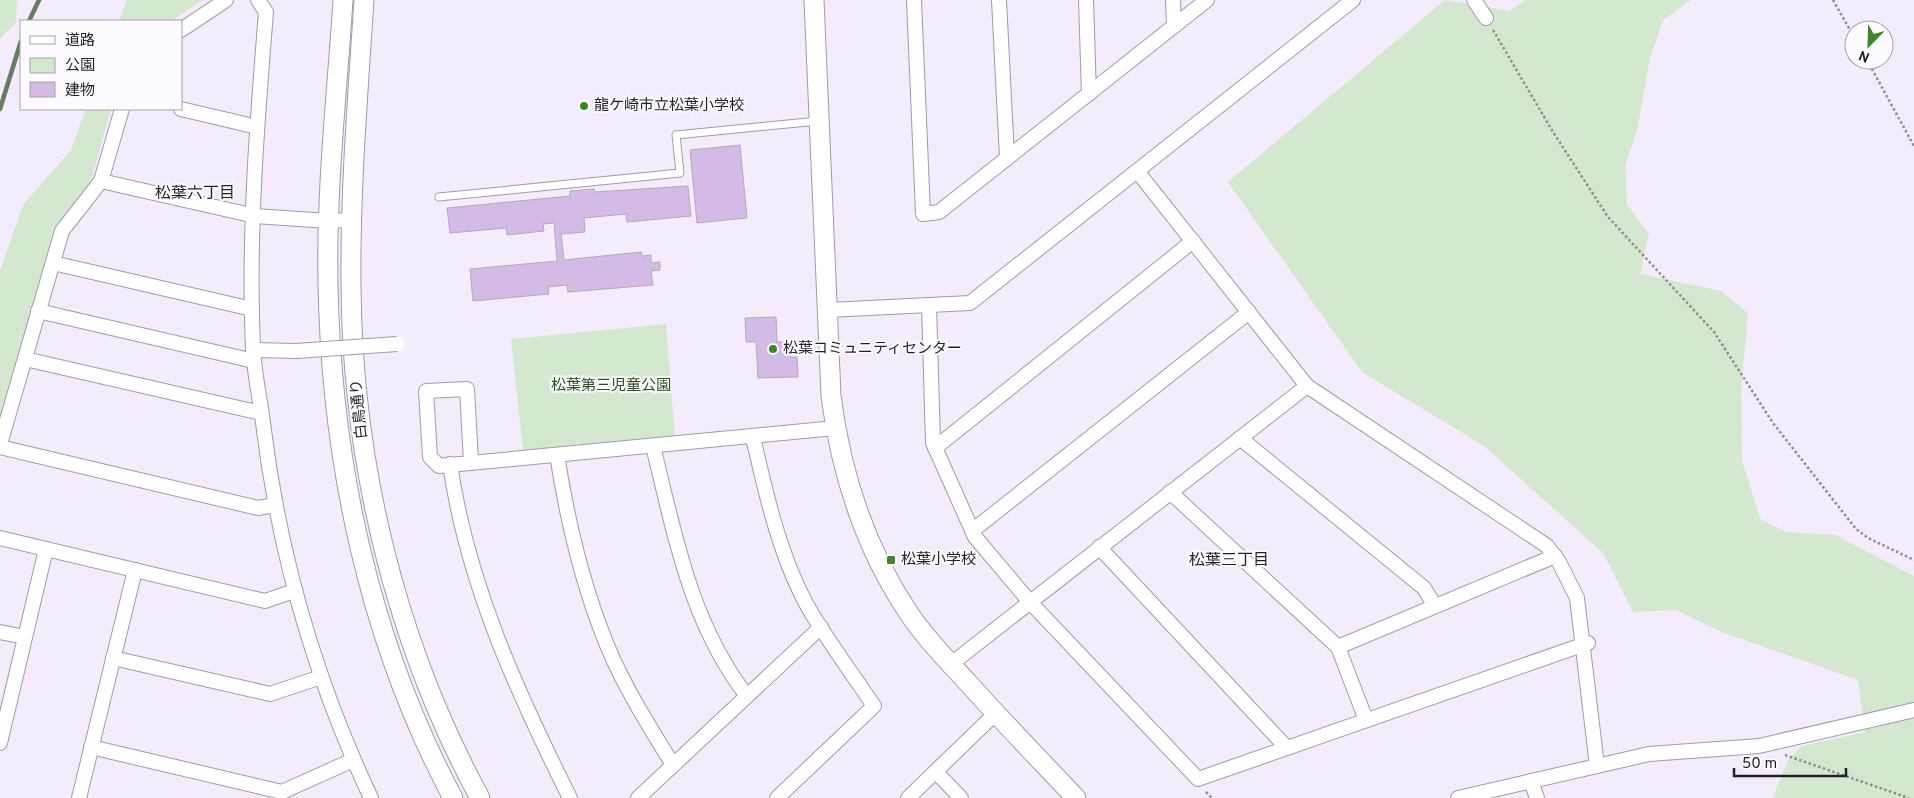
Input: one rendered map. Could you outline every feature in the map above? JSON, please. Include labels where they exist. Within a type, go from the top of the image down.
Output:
[{"type":"main road","name":"白鳥通り","points":[[342,0],[328,221],[328,284],[332,366],[339,437],[364,564],[388,648],[416,718],[453,798]]},
{"type":"main road","name":"白鳥通り","points":[[364,0],[352,220],[351,284],[355,364],[362,434],[388,563],[412,642],[438,712],[480,798]]},
{"type":"main road","points":[[814,0],[831,396],[835,428],[855,508],[876,556],[910,614],[951,664],[1076,798]]},
{"type":"street","points":[[182,29],[226,0]]},
{"type":"street","points":[[258,0],[266,12],[257,127],[252,309],[254,356],[275,506],[294,592],[321,677],[353,760],[371,798]]},
{"type":"street","points":[[914,0],[923,214],[939,212],[1207,0]]},
{"type":"street","points":[[999,0],[1007,158]]},
{"type":"street","points":[[1086,0],[1089,94]]},
{"type":"street","points":[[1173,0],[1174,26]]},
{"type":"street","points":[[828,310],[970,303],[1353,0]]},
{"type":"street","points":[[1474,0],[1486,18]]},
{"type":"street","points":[[182,108],[257,127]]},
{"type":"street","points":[[122,110],[102,181],[62,232],[0,445],[258,508],[275,506]]},
{"type":"street","points":[[1137,171],[1307,386],[1537,539],[1547,546],[1555,556],[1577,598],[1585,643],[1597,766]]},
{"type":"street","points":[[102,181],[254,216],[328,221],[352,220]]},
{"type":"street","points":[[935,448],[1193,241]]},
{"type":"street","points":[[52,263],[252,309]]},
{"type":"street","points":[[929,305],[933,443],[972,531],[1029,601],[1198,779],[1585,643]]},
{"type":"street","points":[[38,311],[254,356],[397,344]]},
{"type":"street","points":[[972,531],[1249,312]]},
{"type":"street","points":[[24,359],[262,413]]},
{"type":"street","points":[[951,664],[1029,601],[1307,386]]},
{"type":"street","points":[[471,462],[466,388],[426,391],[430,457],[439,466],[835,428]]},
{"type":"street","points":[[753,437],[776,527],[811,613],[874,706],[776,798]]},
{"type":"street","points":[[1240,438],[1424,588],[1435,606]]},
{"type":"street","points":[[653,446],[691,588],[711,636],[734,679],[747,696]]},
{"type":"street","points":[[557,455],[566,513],[593,607],[614,660],[673,765]]},
{"type":"street","points":[[450,464],[454,495],[473,571],[487,612],[531,721],[570,798]]},
{"type":"street","points":[[1170,492],[1338,647],[1366,720]]},
{"type":"street","points":[[0,538],[265,601],[294,592]]},
{"type":"street","points":[[1099,547],[1287,748]]},
{"type":"street","points":[[0,743],[2,725],[46,549]]},
{"type":"street","points":[[1338,647],[1555,556]]},
{"type":"street","points":[[79,798],[135,570]]},
{"type":"street","points":[[638,798],[821,627]]},
{"type":"street","points":[[0,632],[25,637]]},
{"type":"street","points":[[113,658],[270,694],[321,677]]},
{"type":"street","points":[[1458,798],[1649,754],[1759,746],[1914,710]]},
{"type":"street","points":[[908,798],[996,713]]},
{"type":"street","points":[[91,747],[282,792],[353,760]]},
{"type":"street","points":[[936,772],[960,798]]},
{"type":"street","points":[[1531,781],[1537,798]]},
{"type":"lane","points":[[439,197],[680,174],[676,135],[819,121]]},
{"type":"path","points":[[1833,0],[1844,20]]},
{"type":"path","points":[[1486,18],[1553,132],[1608,217],[1714,332],[1773,423],[1856,529],[1868,538],[1914,560]]},
{"type":"path","points":[[1872,70],[1914,146]]},
{"type":"path","points":[[1759,746],[1909,798]]},
{"type":"green space","points":[[0,0],[17,0],[16,22],[0,39]]},
{"type":"green space","points":[[127,0],[203,0],[173,20],[119,20]]},
{"type":"green space","points":[[1445,0],[1510,11],[1526,0],[1691,0],[1663,20],[1650,58],[1637,130],[1625,166],[1627,205],[1649,234],[1640,274],[1721,291],[1748,313],[1741,390],[1742,460],[1760,519],[1786,532],[1835,535],[1914,576],[1914,798],[1773,798],[1788,760],[1802,746],[1865,732],[1858,680],[1722,632],[1676,610],[1633,612],[1604,554],[1484,446],[1362,372],[1228,182]]},
{"type":"green space","points":[[86,110],[111,110],[92,177],[42,274],[0,423],[0,271],[23,205],[71,150]]},
{"type":"green space","name":"松葉第三児童公園","points":[[666,324],[675,438],[523,450],[511,339]]},
{"type":"building","points":[[740,145],[747,218],[697,223],[690,150]]},
{"type":"building","points":[[688,186],[691,216],[627,222],[626,214],[584,218],[585,232],[561,234],[564,260],[641,252],[642,256],[651,255],[651,263],[660,262],[660,270],[651,271],[653,285],[568,292],[567,285],[548,287],[549,294],[473,301],[470,269],[557,261],[554,223],[543,224],[544,231],[507,235],[506,228],[450,233],[447,208],[570,196],[570,191],[594,189],[595,192]]},
{"type":"building","name":"松葉コミュニティセンター","points":[[776,317],[777,342],[789,342],[790,357],[797,357],[798,377],[758,378],[756,342],[746,342],[745,318]]},
{"type":"waterway","points":[[29,20],[39,0]]},
{"type":"waterway","points":[[0,109],[20,44]]},
{"type":"place","name":"龍ケ崎市立松葉小学校","points":[[584,106]]},
{"type":"place","name":"松葉コミュニティセンター","points":[[773,349]]},
{"type":"place","name":"松葉小学校","points":[[891,560]]},
{"type":"district","name":"松葉六丁目","points":[[195,194]]},
{"type":"district","name":"松葉三丁目","points":[[1229,561]]}]
